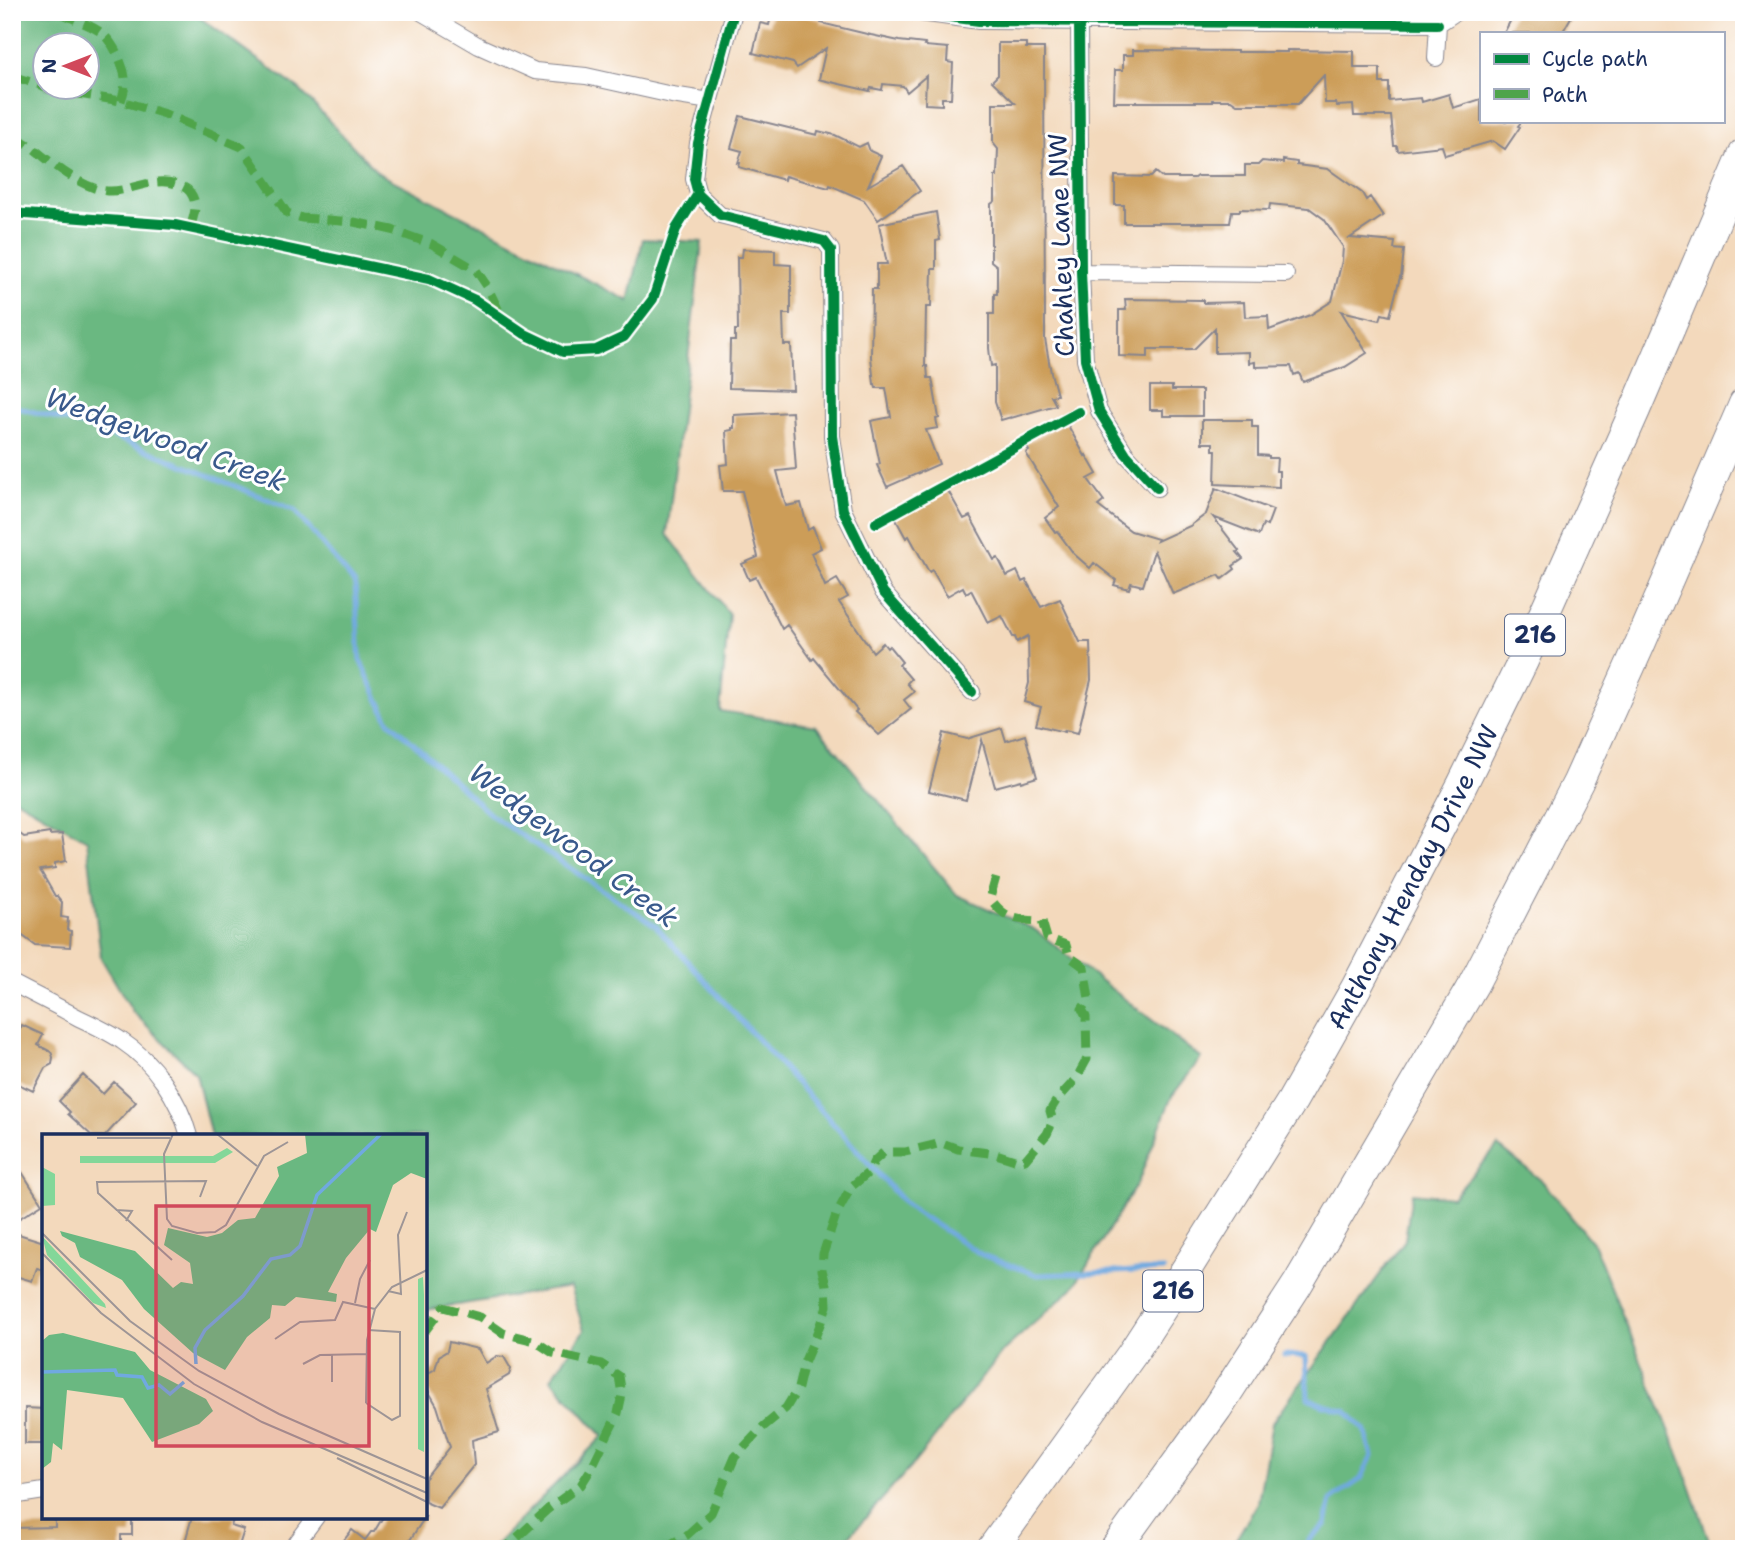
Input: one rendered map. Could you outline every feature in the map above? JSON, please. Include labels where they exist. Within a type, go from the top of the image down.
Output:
[{"type":"highway","name":"Anthony Henday Drive NW","points":[[992,1549],[1162,1308],[1292,1101],[1368,965],[1523,661],[1744,154]]},
{"type":"highway","points":[[1123,1538],[1217,1408],[1297,1285],[1473,985],[1578,782],[1744,404]]},
{"type":"highway","points":[[1694,520],[1744,426]]},
{"type":"street","points":[[421,12],[479,46],[535,71],[586,76],[710,102]]},
{"type":"street","points":[[734,12],[698,143],[694,180],[698,194],[720,215],[824,241],[831,250],[832,436],[843,510],[883,592],[972,692]]},
{"type":"street","points":[[913,12],[979,20],[1438,24],[1456,12]]},
{"type":"street","name":"Chahley Lane NW","points":[[1079,20],[1081,272],[1085,359],[1099,411],[1126,454],[1157,488]]},
{"type":"street","points":[[1436,58],[1438,24]]},
{"type":"street","points":[[1081,272],[1286,274]]},
{"type":"street","points":[[12,984],[111,1034],[136,1052],[172,1096],[188,1134]]},
{"type":"street","points":[[12,1496],[42,1491]]},
{"type":"street","points":[[292,1549],[314,1519]]},
{"type":"green space","points":[[12,12],[192,12],[300,90],[378,173],[629,301],[643,239],[702,242],[667,534],[729,614],[720,711],[816,726],[957,895],[1034,929],[1201,1058],[1172,1096],[1138,1182],[1073,1288],[1004,1350],[914,1463],[838,1549],[491,1549],[603,1436],[551,1379],[584,1330],[570,1287],[427,1310],[427,1134],[211,1134],[196,1074],[133,1012],[101,958],[87,840],[12,797]]},
{"type":"green space","points":[[1498,1146],[1543,1182],[1594,1245],[1680,1457],[1712,1549],[1230,1549],[1258,1503],[1272,1423],[1405,1240],[1412,1193],[1452,1197]]},
{"type":"building","points":[[772,12],[796,12],[795,14],[821,20],[821,23],[871,35],[948,48],[947,62],[953,63],[951,98],[942,98],[942,105],[925,104],[926,76],[907,92],[903,86],[883,84],[882,90],[871,88],[870,91],[819,79],[826,48],[797,68],[793,63],[753,53],[760,23],[769,25]]},
{"type":"building","points":[[1515,12],[1574,12],[1563,32],[1505,32]]},
{"type":"building","points":[[998,43],[1026,43],[1026,48],[1044,48],[1045,339],[1057,395],[1051,396],[1056,405],[1001,420],[995,402],[995,365],[991,366],[989,348],[989,314],[994,314],[994,294],[997,294],[997,266],[991,261],[991,204],[995,201],[998,149],[993,143],[993,103],[1015,103],[992,81],[998,75]]},
{"type":"building","points":[[1133,50],[1354,51],[1354,68],[1380,68],[1380,83],[1389,83],[1389,101],[1421,98],[1422,102],[1449,94],[1453,108],[1480,99],[1480,122],[1521,122],[1505,149],[1493,141],[1445,155],[1442,146],[1398,151],[1397,146],[1394,146],[1391,116],[1354,116],[1353,105],[1337,106],[1336,103],[1325,103],[1324,75],[1298,104],[1237,104],[1231,100],[1114,102],[1115,70],[1123,70],[1123,55],[1133,55]]},
{"type":"building","points":[[740,116],[817,135],[818,131],[835,135],[859,147],[867,143],[870,151],[881,156],[868,186],[903,166],[920,191],[878,220],[864,200],[830,185],[829,188],[785,176],[784,180],[739,167],[742,151],[731,148]]},
{"type":"building","points":[[1283,160],[1297,162],[1297,165],[1328,169],[1362,193],[1366,200],[1370,197],[1383,216],[1350,238],[1395,242],[1394,249],[1404,250],[1401,278],[1390,316],[1382,314],[1380,320],[1341,311],[1367,353],[1345,367],[1303,382],[1299,373],[1294,375],[1291,366],[1255,367],[1255,362],[1249,363],[1249,352],[1215,353],[1215,328],[1194,349],[1148,349],[1148,357],[1119,356],[1119,310],[1126,310],[1125,299],[1244,302],[1245,317],[1268,316],[1269,330],[1310,315],[1332,301],[1343,247],[1324,219],[1309,208],[1270,204],[1269,210],[1240,209],[1232,211],[1230,223],[1124,223],[1124,205],[1115,205],[1115,176],[1151,177],[1156,172],[1163,178],[1245,176],[1245,165],[1258,165],[1262,161],[1283,163]]},
{"type":"building","points":[[936,212],[940,240],[936,241],[936,269],[932,269],[931,307],[926,307],[925,366],[928,378],[932,378],[939,418],[936,419],[938,428],[926,430],[939,464],[887,487],[877,465],[880,464],[871,421],[891,417],[886,388],[876,388],[874,384],[871,357],[872,289],[877,289],[877,264],[887,264],[879,224]]},
{"type":"building","points":[[743,249],[775,250],[775,264],[791,265],[791,308],[790,314],[783,314],[784,345],[791,345],[793,390],[729,388],[730,341],[735,341],[735,330],[738,330],[737,257],[742,257]]},
{"type":"building","points":[[1150,386],[1172,386],[1172,390],[1202,390],[1202,416],[1163,416],[1163,410],[1150,410]]},
{"type":"building","points":[[792,412],[796,469],[777,471],[786,506],[801,503],[808,530],[813,527],[821,548],[811,553],[825,586],[837,579],[848,597],[839,602],[873,652],[883,643],[887,648],[889,646],[902,662],[899,665],[911,679],[907,683],[914,692],[904,700],[911,709],[879,735],[855,712],[857,710],[814,658],[812,660],[787,625],[782,629],[756,577],[749,580],[742,564],[758,557],[742,491],[723,491],[720,465],[728,464],[726,431],[734,428],[734,415]]},
{"type":"building","points":[[1202,420],[1252,420],[1252,427],[1258,427],[1258,455],[1277,458],[1279,487],[1215,484],[1216,450],[1213,450],[1213,443],[1202,443]]},
{"type":"building","points":[[1066,422],[1097,474],[1088,479],[1104,501],[1098,506],[1131,531],[1158,539],[1157,541],[1190,526],[1206,514],[1216,488],[1273,510],[1267,526],[1263,524],[1259,535],[1213,517],[1243,559],[1222,579],[1219,575],[1173,594],[1154,551],[1143,586],[1131,583],[1129,589],[1114,585],[1116,580],[1094,563],[1090,568],[1074,554],[1045,518],[1059,507],[1026,453],[1029,451],[1025,444]]},
{"type":"building","points":[[947,489],[964,519],[970,516],[994,560],[998,558],[1007,576],[1017,571],[1022,582],[1026,580],[1041,607],[1060,599],[1080,642],[1090,642],[1091,680],[1078,733],[1036,725],[1041,707],[1024,702],[1029,683],[1028,636],[1017,642],[1002,616],[988,623],[971,590],[966,593],[963,587],[947,596],[932,570],[929,572],[909,536],[906,538],[894,516]]},
{"type":"building","points":[[1002,728],[1006,741],[1025,735],[1037,777],[995,787],[982,740],[966,800],[929,791],[944,733],[967,739]]},
{"type":"building","points":[[12,828],[24,837],[62,834],[66,861],[55,863],[55,868],[40,870],[55,896],[62,902],[61,917],[68,918],[67,930],[71,931],[70,947],[35,945],[12,928]]},
{"type":"building","points":[[12,1025],[20,1029],[22,1025],[43,1035],[38,1045],[51,1052],[53,1057],[52,1064],[45,1068],[33,1091],[12,1081]]},
{"type":"building","points":[[83,1075],[103,1094],[114,1082],[136,1102],[107,1134],[90,1134],[68,1114],[70,1112],[59,1101]]},
{"type":"building","points":[[22,1172],[42,1204],[12,1223],[12,1178]]},
{"type":"building","points":[[12,1232],[42,1241],[42,1269],[37,1268],[32,1281],[12,1275]]},
{"type":"building","points":[[449,1342],[478,1349],[486,1363],[497,1356],[504,1357],[511,1369],[509,1375],[486,1389],[499,1432],[472,1440],[474,1465],[439,1508],[427,1503],[427,1476],[450,1447],[437,1406],[427,1388],[427,1374],[435,1369],[439,1356],[447,1351]]},
{"type":"building","points":[[25,1408],[42,1409],[42,1444],[25,1444]]},
{"type":"building","points":[[132,1519],[132,1535],[121,1535],[121,1549],[12,1549],[12,1528],[55,1527],[55,1520]]},
{"type":"building","points":[[191,1519],[233,1519],[231,1526],[244,1530],[238,1549],[183,1549]]},
{"type":"building","points":[[382,1519],[424,1519],[404,1549],[337,1549],[352,1530],[365,1540]]},
{"type":"waterway","name":"Wedgewood Creek","points":[[12,406],[87,426],[294,510],[355,584],[360,660],[388,720],[491,815],[656,926],[907,1206],[982,1255],[1037,1275],[1164,1270]]},
{"type":"waterway","name":"Wedgewood Creek","points":[[1284,1355],[1306,1356],[1308,1398],[1346,1411],[1365,1430],[1372,1456],[1361,1479],[1331,1500],[1326,1524],[1309,1540],[1307,1549]]},
{"type":"marked path","points":[[59,12],[89,25],[110,42],[125,77],[121,101]]},
{"type":"marked path","points":[[12,76],[32,82]]},
{"type":"marked path","points":[[102,98],[165,114],[242,147],[287,213],[302,218],[354,222],[392,230],[432,244],[476,270],[500,313]]},
{"type":"marked path","points":[[12,136],[71,176],[101,190],[120,190],[157,182],[184,187],[194,201],[195,210],[190,228]]},
{"type":"marked path","points":[[662,1549],[687,1535],[711,1513],[735,1457],[763,1427],[786,1408],[798,1388],[804,1363],[827,1306],[822,1270],[823,1254],[836,1215],[851,1187],[869,1172],[874,1161],[884,1152],[905,1152],[942,1143],[958,1149],[996,1154],[1018,1161],[1025,1160],[1047,1134],[1053,1121],[1050,1111],[1076,1079],[1087,1059],[1086,1017],[1082,1009],[1089,999],[1084,967],[1069,956],[1066,945],[1047,938],[1042,921],[1012,917],[1001,911],[990,898],[998,870]]},
{"type":"marked path","points":[[427,1328],[443,1307],[480,1317],[503,1333],[535,1341],[553,1353],[601,1364],[619,1376],[622,1395],[618,1413],[581,1485],[548,1509],[505,1549]]},
{"type":"cycle path","points":[[734,12],[698,143],[694,179],[698,194],[720,215],[824,241],[831,250],[832,436],[843,510],[883,592],[972,692]]},
{"type":"cycle path","points":[[913,12],[979,21],[1438,24]]},
{"type":"cycle path","points":[[1079,21],[1081,272],[1085,359],[1099,411],[1126,454],[1157,488]]},
{"type":"cycle path","points":[[12,213],[175,225],[429,279],[475,300],[525,334],[563,352],[596,350],[624,337],[653,299],[676,229],[698,194]]},
{"type":"cycle path","points":[[876,523],[1079,412]]}]
